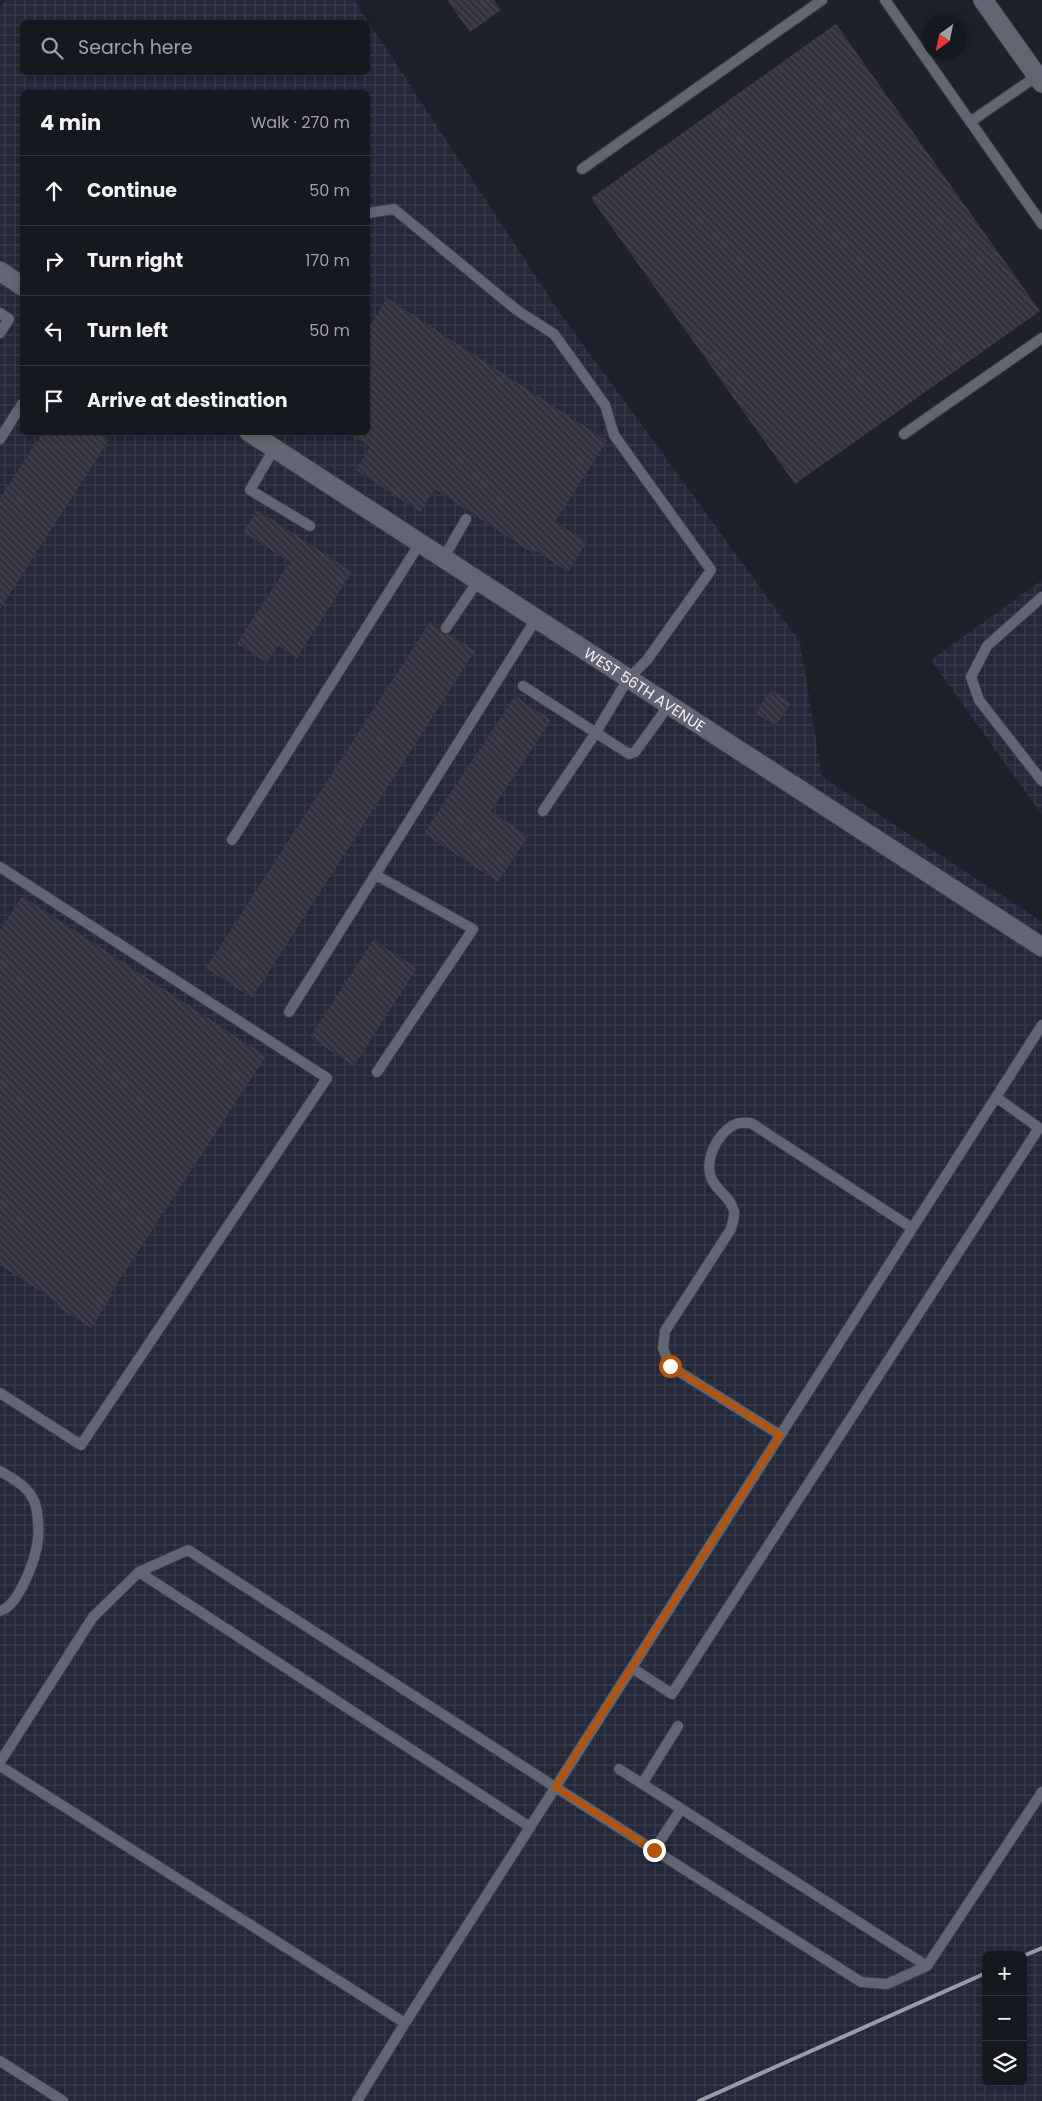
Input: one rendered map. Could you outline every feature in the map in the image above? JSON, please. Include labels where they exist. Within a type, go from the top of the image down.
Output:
[{"type":"street","points":[[983,0],[1040,80]]},
{"type":"street","points":[[0,272],[20,285]]},
{"type":"street","name":"WEST 56TH AVENUE","points":[[253,435],[1042,947]]},
{"type":"lane","points":[[582,169],[822,0]]},
{"type":"lane","points":[[885,0],[1042,224]]},
{"type":"lane","points":[[970,122],[1040,80]]},
{"type":"lane","points":[[370,213],[394,209],[518,311],[554,334],[605,405],[614,435],[711,570],[646,660],[628,679],[595,734],[543,811]]},
{"type":"lane","points":[[0,313],[9,319],[0,333]]},
{"type":"lane","points":[[904,434],[1042,338]]},
{"type":"lane","points":[[0,439],[20,407]]},
{"type":"lane","points":[[274,449],[250,490],[310,526]]},
{"type":"lane","points":[[443,558],[466,519]]},
{"type":"lane","points":[[232,840],[420,544]]},
{"type":"lane","points":[[446,628],[478,581]]},
{"type":"lane","points":[[1042,597],[987,646],[971,676],[979,700],[1042,781]]},
{"type":"lane","points":[[289,1012],[536,619]]},
{"type":"lane","points":[[523,686],[595,734],[630,754],[635,752],[670,705]]},
{"type":"lane","points":[[0,867],[327,1078],[81,1446],[0,1393]]},
{"type":"lane","points":[[376,875],[473,929],[377,1072]]},
{"type":"lane","points":[[357,2101],[555,1787],[1042,1025]]},
{"type":"lane","points":[[632,1668],[672,1694],[1039,1128],[996,1097]]},
{"type":"lane","points":[[780,1435],[670,1366],[663,1348],[665,1331],[731,1229],[735,1213],[729,1198],[713,1182],[709,1166],[714,1147],[726,1131],[737,1123],[751,1123],[912,1228]]},
{"type":"lane","points":[[0,1472],[27,1488],[35,1503],[38,1538],[24,1585],[6,1610],[0,1611]]},
{"type":"lane","points":[[0,1762],[93,1617],[139,1572],[188,1550],[861,1982],[887,1984],[927,1966],[1042,1792]]},
{"type":"lane","points":[[139,1572],[530,1827]]},
{"type":"lane","points":[[642,1784],[678,1726]]},
{"type":"lane","points":[[0,1766],[405,2023]]},
{"type":"lane","points":[[619,1769],[927,1966]]},
{"type":"lane","points":[[654,1850],[681,1809]]},
{"type":"lane","points":[[0,2061],[62,2101]]},
{"type":"shaded area","points":[[6,0],[354,0],[367,20],[20,20],[20,75],[370,75],[370,24],[560,313],[800,642],[822,777],[1042,922],[1042,2101],[0,2101],[0,8]]},
{"type":"shaded area","points":[[1042,580],[1042,815],[931,660]]},
{"type":"building","points":[[447,0],[494,0],[501,10],[470,32]]},
{"type":"building","points":[[836,24],[1040,311],[795,484],[591,198]]},
{"type":"building","points":[[387,298],[607,441],[555,522],[587,542],[568,572],[536,551],[534,554],[435,489],[420,512],[356,470],[370,447],[352,435],[370,435],[370,326]]},
{"type":"building","points":[[41,435],[102,435],[109,440],[0,609],[0,498]]},
{"type":"building","points":[[258,510],[352,572],[297,658],[278,646],[267,663],[237,643],[290,562],[243,532]]},
{"type":"building","points":[[430,622],[439,628],[443,634],[449,634],[475,651],[252,998],[206,968]]},
{"type":"building","points":[[771,690],[791,704],[775,726],[756,713]]},
{"type":"building","points":[[515,696],[551,720],[491,811],[528,836],[498,882],[424,833]]},
{"type":"building","points":[[22,896],[266,1056],[111,1293],[113,1294],[91,1328],[56,1306],[58,1303],[0,1265],[0,930]]},
{"type":"building","points":[[373,940],[417,968],[354,1066],[310,1037]]},
{"type":"railway","points":[[1027,1954],[1042,1948]]},
{"type":"railway","points":[[699,2101],[982,1975]]},
{"type":"route","points":[[654,1850],[555,1787],[780,1435],[670,1366]]}]
